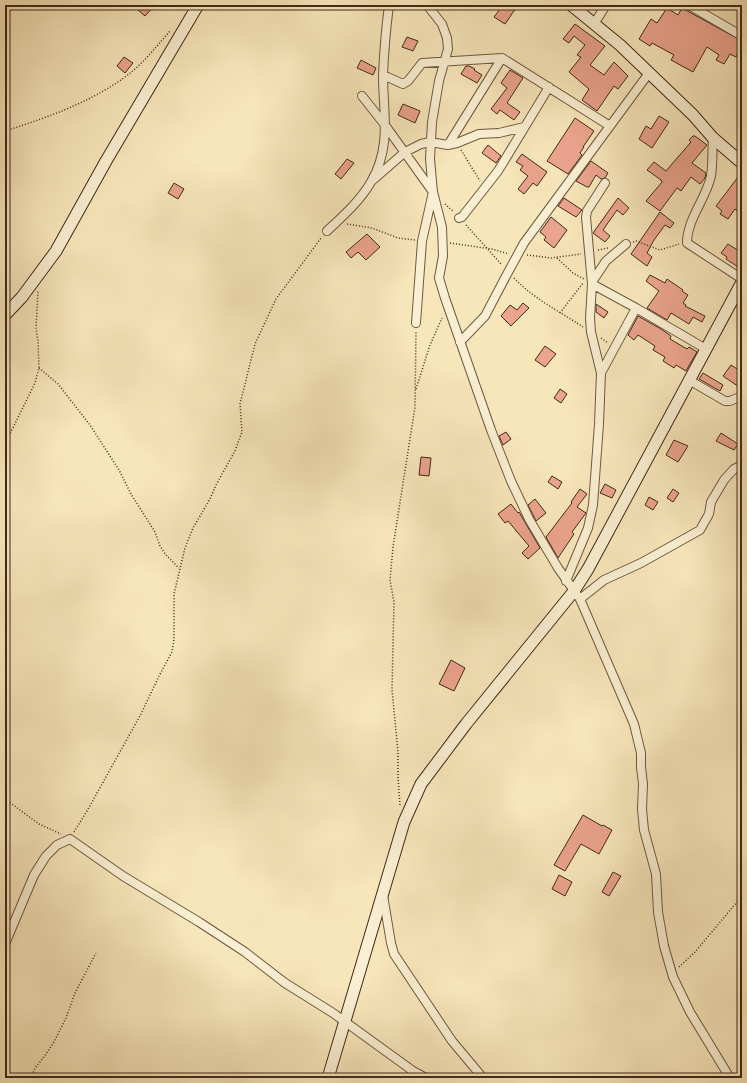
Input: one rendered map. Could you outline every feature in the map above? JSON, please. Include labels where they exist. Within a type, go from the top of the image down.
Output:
[{"type":"street","points":[[5,316],[22,297],[56,251],[106,161],[198,5]]},
{"type":"street","points":[[327,231],[358,201],[371,181],[382,155],[385,142],[383,75],[386,22],[389,5]]},
{"type":"street","points":[[426,5],[442,24],[447,38],[448,49],[438,81],[430,142],[433,192],[442,227],[443,256],[439,278],[491,430],[511,481],[530,519],[566,581],[577,595],[631,717],[641,753],[644,830],[656,874],[658,912],[664,946],[673,977],[690,1012],[730,1078]]},
{"type":"street","points":[[571,5],[620,45],[693,116],[713,138],[742,163]]},
{"type":"street","points":[[594,24],[606,5]]},
{"type":"street","points":[[689,5],[742,36]]},
{"type":"street","points":[[383,75],[403,84],[408,81],[422,63],[502,58],[610,126]]},
{"type":"street","points":[[448,145],[502,58]]},
{"type":"street","points":[[460,342],[485,316],[524,243],[649,73]]},
{"type":"street","points":[[459,218],[462,217],[498,170],[549,87]]},
{"type":"street","points":[[362,96],[405,152],[433,192],[422,241],[416,323]]},
{"type":"street","points":[[371,181],[405,152],[421,144],[430,142],[448,145],[479,134],[499,133],[524,127]]},
{"type":"street","points":[[328,1078],[404,822],[421,784],[466,724],[577,595],[588,569],[742,280],[686,243],[689,226],[700,205],[711,176],[713,138]]},
{"type":"street","points":[[566,581],[588,528],[593,505],[601,373],[591,332],[589,252],[586,217],[587,210],[605,183]]},
{"type":"street","points":[[590,280],[606,261],[626,244]]},
{"type":"street","points":[[590,280],[706,348]]},
{"type":"street","points":[[601,373],[636,308]]},
{"type":"street","points":[[689,380],[725,400],[730,401],[742,396]]},
{"type":"street","points":[[577,595],[604,580],[641,563],[700,530],[709,514],[711,502],[724,480],[734,469],[742,466]]},
{"type":"street","points":[[5,944],[34,875],[46,856],[57,845],[70,839],[123,876],[245,952],[285,983],[333,1013],[413,1071],[426,1078]]},
{"type":"street","points":[[383,894],[390,943],[394,954],[452,1041],[483,1078]]},
{"type":"path","points":[[5,131],[79,104],[103,91],[126,76],[174,27]]},
{"type":"path","points":[[457,143],[484,188]]},
{"type":"path","points":[[433,192],[522,286],[542,302],[615,347]]},
{"type":"path","points":[[334,224],[347,224],[372,228],[398,238],[422,241]]},
{"type":"path","points":[[5,799],[39,824],[70,839],[88,811],[137,721],[172,652],[174,640],[174,594],[185,548],[235,451],[242,432],[240,404],[255,344],[262,327],[276,299],[327,231]]},
{"type":"path","points":[[442,242],[488,249],[517,256],[527,255],[551,258],[589,252],[636,241],[660,250],[686,243]]},
{"type":"path","points":[[556,257],[573,273],[590,280],[560,312]]},
{"type":"path","points":[[5,444],[35,383],[39,368],[36,328],[39,274]]},
{"type":"path","points":[[415,391],[430,345],[443,317]]},
{"type":"path","points":[[401,806],[392,690],[394,602],[390,580],[392,547],[415,407],[416,323]]},
{"type":"path","points":[[39,368],[58,384],[90,424],[155,532],[160,546],[166,555],[180,568]]},
{"type":"path","points":[[673,977],[681,964],[695,952],[742,896]]},
{"type":"path","points":[[31,1078],[35,1068],[50,1047],[66,1018],[75,993],[96,953]]},
{"type":"building","points":[[132,5],[155,5],[145,16]]},
{"type":"building","points":[[503,5],[518,5],[505,24],[494,17]]},
{"type":"building","points":[[667,8],[678,15],[682,8],[742,41],[742,46],[736,57],[730,54],[724,64],[716,60],[719,55],[707,47],[693,72],[671,60],[674,55],[652,43],[650,46],[639,39],[651,19],[657,23]]},
{"type":"building","points":[[575,24],[605,46],[590,65],[604,75],[614,62],[628,76],[618,89],[614,86],[597,111],[582,100],[589,89],[569,72],[581,57],[577,55],[585,45],[574,36],[569,43],[563,39]]},
{"type":"building","points":[[407,37],[418,41],[413,51],[402,47]]},
{"type":"building","points":[[124,57],[133,63],[125,73],[117,66]]},
{"type":"building","points":[[361,60],[376,68],[373,75],[357,68]]},
{"type":"building","points":[[466,66],[475,69],[474,70],[482,75],[477,83],[461,74]]},
{"type":"building","points":[[510,70],[523,78],[507,103],[520,112],[514,120],[500,110],[497,114],[491,109],[507,88],[501,83]]},
{"type":"building","points":[[403,104],[420,111],[415,123],[398,115]]},
{"type":"building","points":[[659,116],[669,122],[652,148],[639,139],[646,126],[651,129]]},
{"type":"building","points":[[575,118],[594,131],[580,153],[582,155],[568,174],[547,161]]},
{"type":"building","points":[[693,136],[707,145],[692,163],[706,173],[705,178],[700,184],[691,177],[681,191],[677,188],[660,211],[646,201],[662,182],[647,170],[654,162],[666,171],[691,142],[689,140]]},
{"type":"building","points":[[488,145],[501,156],[496,163],[482,153]]},
{"type":"building","points":[[522,154],[547,172],[537,186],[533,183],[524,194],[518,189],[528,176],[520,170],[523,166],[516,162]]},
{"type":"building","points":[[347,159],[354,163],[341,179],[335,174]]},
{"type":"building","points":[[591,161],[608,173],[605,178],[601,179],[596,175],[589,187],[587,187],[576,181]]},
{"type":"building","points":[[742,172],[742,199],[738,203],[742,206],[742,214],[735,209],[728,219],[720,214],[722,211],[716,206]]},
{"type":"building","points":[[174,183],[184,189],[178,199],[168,193]]},
{"type":"building","points":[[564,198],[582,210],[576,217],[558,206]]},
{"type":"building","points":[[618,198],[629,208],[623,215],[617,210],[603,230],[610,236],[605,242],[593,233]]},
{"type":"building","points":[[660,212],[674,223],[670,228],[665,225],[654,240],[647,253],[652,257],[647,266],[631,254]]},
{"type":"building","points":[[551,217],[567,230],[554,248],[544,240],[546,237],[540,232]]},
{"type":"building","points":[[367,234],[380,247],[366,260],[358,252],[351,258],[346,252]]},
{"type":"building","points":[[728,244],[742,253],[742,261],[738,267],[726,259],[727,257],[721,253]]},
{"type":"building","points":[[650,275],[665,283],[667,279],[683,290],[682,291],[688,295],[683,303],[686,305],[685,306],[705,316],[702,322],[693,317],[689,324],[671,313],[667,320],[647,308],[659,291],[646,281]]},
{"type":"building","points":[[523,303],[529,308],[511,326],[501,316],[510,305],[517,310]]},
{"type":"building","points":[[596,304],[608,312],[604,318],[596,312]]},
{"type":"building","points":[[638,316],[671,336],[670,339],[687,349],[689,347],[697,352],[686,371],[676,365],[674,368],[663,361],[665,357],[653,350],[655,346],[638,335],[634,340],[628,335]]},
{"type":"building","points":[[545,346],[556,354],[545,367],[535,360]]},
{"type":"building","points":[[731,365],[742,372],[742,389],[723,376]]},
{"type":"building","points":[[703,373],[723,385],[720,391],[699,379]]},
{"type":"building","points":[[560,389],[567,394],[561,403],[554,398]]},
{"type":"building","points":[[506,432],[511,439],[503,445],[499,436]]},
{"type":"building","points":[[721,433],[738,444],[734,450],[716,441]]},
{"type":"building","points":[[674,440],[688,446],[678,462],[666,455]]},
{"type":"building","points":[[421,457],[431,458],[429,476],[419,475]]},
{"type":"building","points":[[552,476],[562,482],[558,489],[548,482]]},
{"type":"building","points":[[605,484],[616,490],[612,498],[600,493]]},
{"type":"building","points":[[580,489],[587,494],[577,507],[586,513],[572,532],[574,534],[558,558],[546,537],[572,503],[571,502]]},
{"type":"building","points":[[673,489],[679,493],[673,502],[667,498]]},
{"type":"building","points":[[649,497],[658,502],[653,510],[645,505]]},
{"type":"building","points":[[535,499],[546,513],[536,521],[528,505]]},
{"type":"building","points":[[511,504],[518,513],[519,512],[540,548],[528,559],[522,553],[529,546],[508,521],[505,523],[498,514]]},
{"type":"building","points":[[451,660],[465,668],[454,691],[439,684]]},
{"type":"building","points":[[583,815],[612,830],[599,854],[581,844],[565,871],[554,865]]},
{"type":"building","points":[[613,872],[621,876],[609,896],[602,892]]},
{"type":"building","points":[[559,875],[572,882],[565,896],[552,889]]}]
